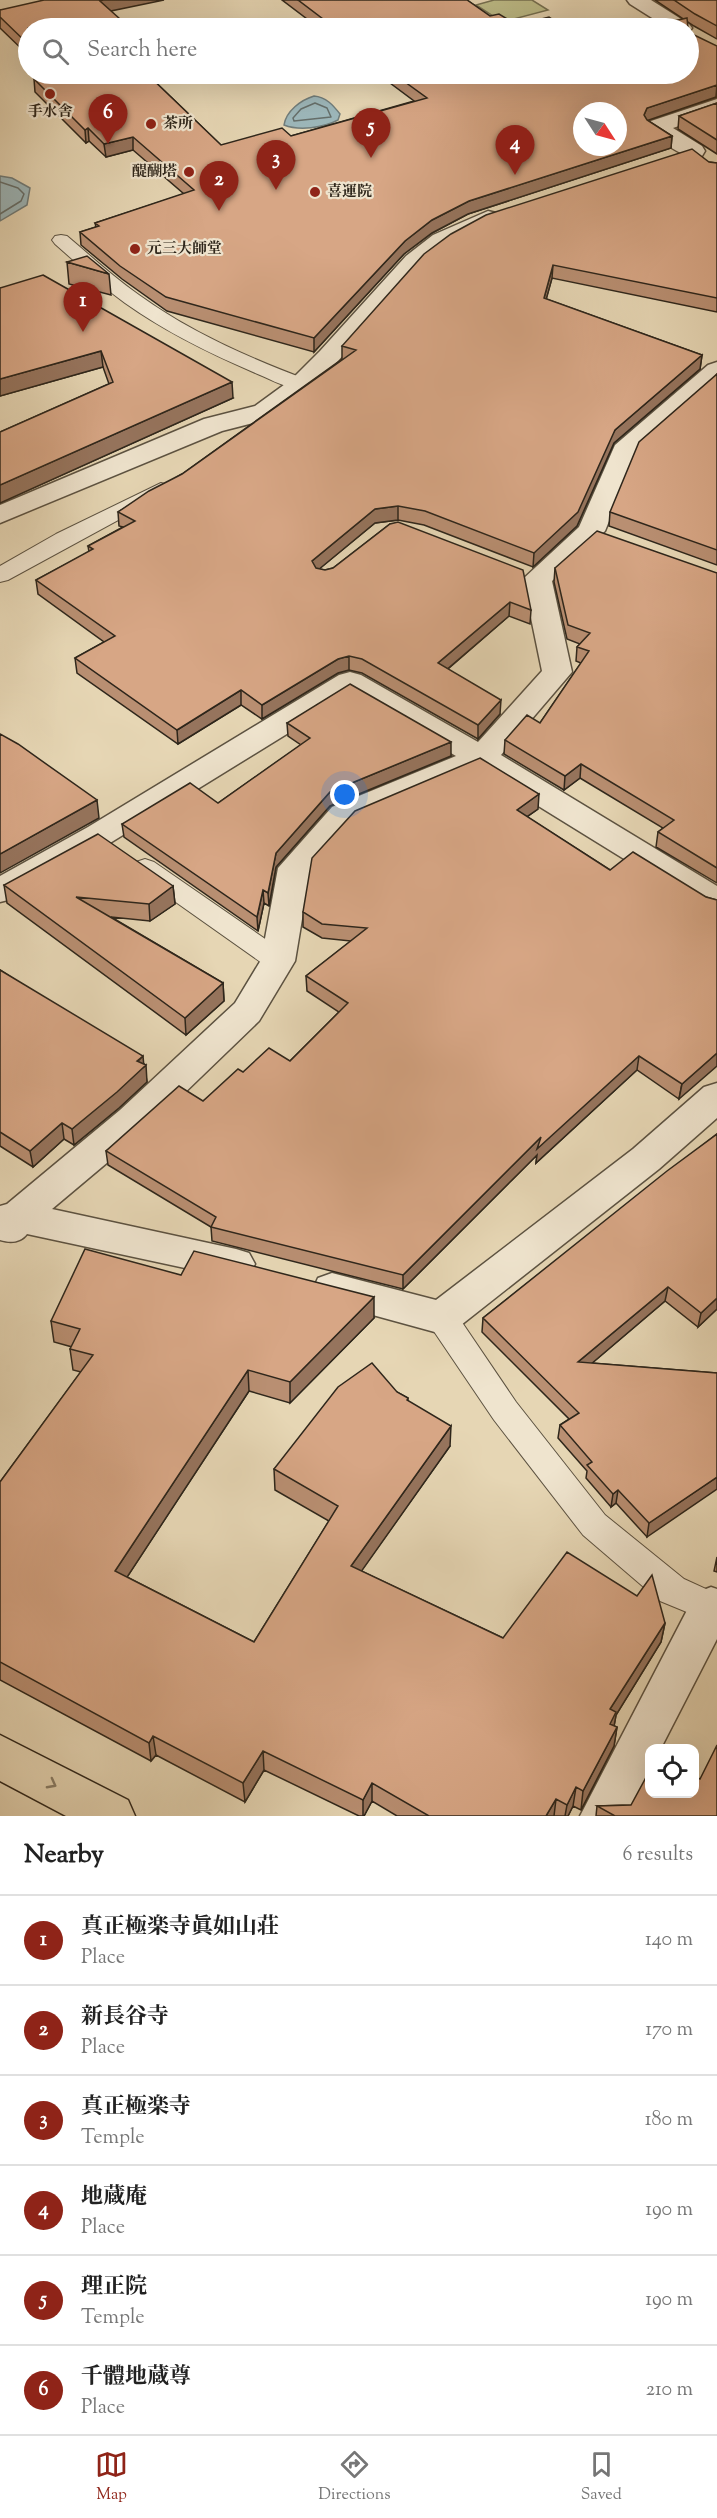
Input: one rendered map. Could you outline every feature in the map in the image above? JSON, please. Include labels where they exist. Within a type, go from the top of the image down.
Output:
[{"type":"main road","points":[[0,1757],[112,1816]]},
{"type":"street","points":[[637,0],[666,18]]},
{"type":"street","points":[[671,159],[701,157],[656,128],[717,106]]},
{"type":"street","points":[[0,515],[213,425],[264,412],[301,384],[337,348],[414,261],[441,240],[477,221],[511,210]]},
{"type":"street","points":[[6,1227],[133,1120],[247,1012],[278,961],[294,868],[344,814],[482,758],[557,672],[526,575],[601,535],[624,452],[717,370]]},
{"type":"street","points":[[0,891],[115,846],[350,682],[482,758],[717,901]]},
{"type":"street","points":[[6,1227],[281,1276],[442,1318],[646,1159],[717,1097]]},
{"type":"street","points":[[603,1816],[714,1608]]},
{"type":"lane","points":[[61,240],[114,286],[152,310],[228,354],[301,384]]},
{"type":"lane","points":[[229,443],[264,412]]},
{"type":"lane","points":[[0,575],[110,514],[175,482]]},
{"type":"lane","points":[[115,846],[278,961]]},
{"type":"lane","points":[[442,1318],[506,1412],[594,1525],[672,1590],[714,1608]]},
{"type":"shaded area","points":[[494,0],[532,0],[548,10],[517,18],[496,18],[476,5]]},
{"type":"water","points":[[314,96],[332,105],[340,114],[338,120],[311,128],[284,125],[288,115],[295,107]]},
{"type":"water","points":[[0,176],[12,178],[30,188],[27,205],[0,221]]},
{"type":"building","points":[[44,0],[103,0],[100,1],[119,18],[18,18],[18,34],[0,17],[0,10]]},
{"type":"building","points":[[298,0],[467,0],[490,16],[499,14],[506,18],[322,18]]},
{"type":"building","points":[[674,0],[717,0],[717,26],[695,14]]},
{"type":"building","points":[[699,37],[717,46],[717,85],[647,108],[644,115],[647,120],[672,136],[627,150],[627,102],[573,102],[573,156],[610,156],[469,201],[432,220],[405,241],[314,338],[166,297],[120,266],[80,232],[99,226],[95,223],[194,190],[133,137],[104,144],[88,128],[85,130],[39,84],[157,84],[221,145],[282,128],[291,136],[427,98],[408,84],[699,84]]},
{"type":"building","points":[[717,103],[717,140],[679,116]]},
{"type":"building","points":[[692,149],[709,162],[717,163],[717,298],[553,265],[544,298],[702,355],[615,430],[578,512],[534,553],[425,511],[398,506],[375,509],[312,561],[316,568],[325,570],[333,568],[390,524],[398,522],[523,570],[531,610],[510,602],[438,663],[501,700],[478,725],[362,659],[349,656],[338,659],[262,705],[241,690],[177,730],[75,658],[115,636],[36,580],[93,549],[88,546],[135,521],[118,512],[149,491],[182,474],[356,350],[342,346],[424,254],[451,234],[486,215]]},
{"type":"building","points":[[87,256],[109,274],[67,262]]},
{"type":"building","points":[[43,275],[232,382],[0,485],[0,432],[113,382],[101,351],[0,379],[0,288]]},
{"type":"building","points":[[717,374],[717,550],[610,512],[639,442]]},
{"type":"building","points":[[597,531],[717,573],[717,868],[658,832],[674,820],[581,764],[565,776],[505,740],[527,715],[540,723],[589,651],[577,647],[590,633],[568,625],[555,568]]},
{"type":"building","points":[[350,684],[451,742],[330,792],[276,853],[268,893],[263,890],[257,917],[122,824],[190,783],[218,803],[310,738],[287,723]]},
{"type":"building","points":[[0,734],[18,744],[97,800],[0,854]]},
{"type":"building","points":[[480,758],[539,794],[517,810],[610,870],[633,852],[706,897],[717,900],[717,1053],[682,1084],[639,1056],[537,1149],[541,1137],[403,1275],[211,1227],[216,1217],[106,1151],[179,1086],[203,1101],[238,1069],[243,1072],[269,1048],[290,1061],[348,1003],[306,976],[367,928],[322,924],[303,912],[312,858],[355,811]]},
{"type":"building","points":[[98,834],[173,886],[149,904],[76,897],[223,983],[185,1018],[4,885]]},
{"type":"building","points":[[0,970],[143,1056],[137,1061],[146,1065],[72,1129],[62,1123],[30,1151],[0,1132]]},
{"type":"building","points":[[717,1134],[717,1298],[701,1313],[668,1287],[578,1362],[717,1373],[717,1477],[649,1523],[618,1490],[613,1494],[587,1465],[592,1462],[560,1425],[579,1413],[483,1318],[667,1171]]},
{"type":"building","points":[[85,1249],[181,1275],[194,1251],[374,1297],[290,1382],[248,1370],[115,1571],[254,1642],[338,1506],[274,1469],[338,1387],[372,1363],[397,1392],[408,1398],[407,1400],[451,1426],[351,1566],[503,1638],[567,1552],[637,1596],[652,1575],[665,1623],[610,1709],[616,1712],[610,1724],[617,1727],[583,1791],[576,1787],[567,1805],[556,1799],[546,1816],[429,1816],[372,1783],[363,1800],[263,1751],[243,1783],[153,1736],[149,1743],[0,1662],[0,1482],[93,1355],[70,1349],[80,1329],[51,1321]]},
{"type":"building","points":[[717,1745],[717,1816],[615,1816],[597,1806],[631,1805],[645,1779],[645,1798],[699,1798],[700,1779]]},
{"type":"place","name":"手水舎","points":[[50,94]]},
{"type":"place","name":"茶所","points":[[151,124]]},
{"type":"place","name":"千體地蔵尊","points":[[108,144]]},
{"type":"place","name":"理正院","points":[[371,158]]},
{"type":"place","name":"醍醐塔","points":[[189,172]]},
{"type":"place","name":"地蔵庵","points":[[515,175]]},
{"type":"place","name":"真正極楽寺","points":[[276,190]]},
{"type":"place","name":"喜運院","points":[[315,192]]},
{"type":"place","name":"新長谷寺","points":[[219,211]]},
{"type":"place","name":"元三大師堂","points":[[135,249]]},
{"type":"place","name":"真正極楽寺眞如山荘","points":[[83,332]]}]
